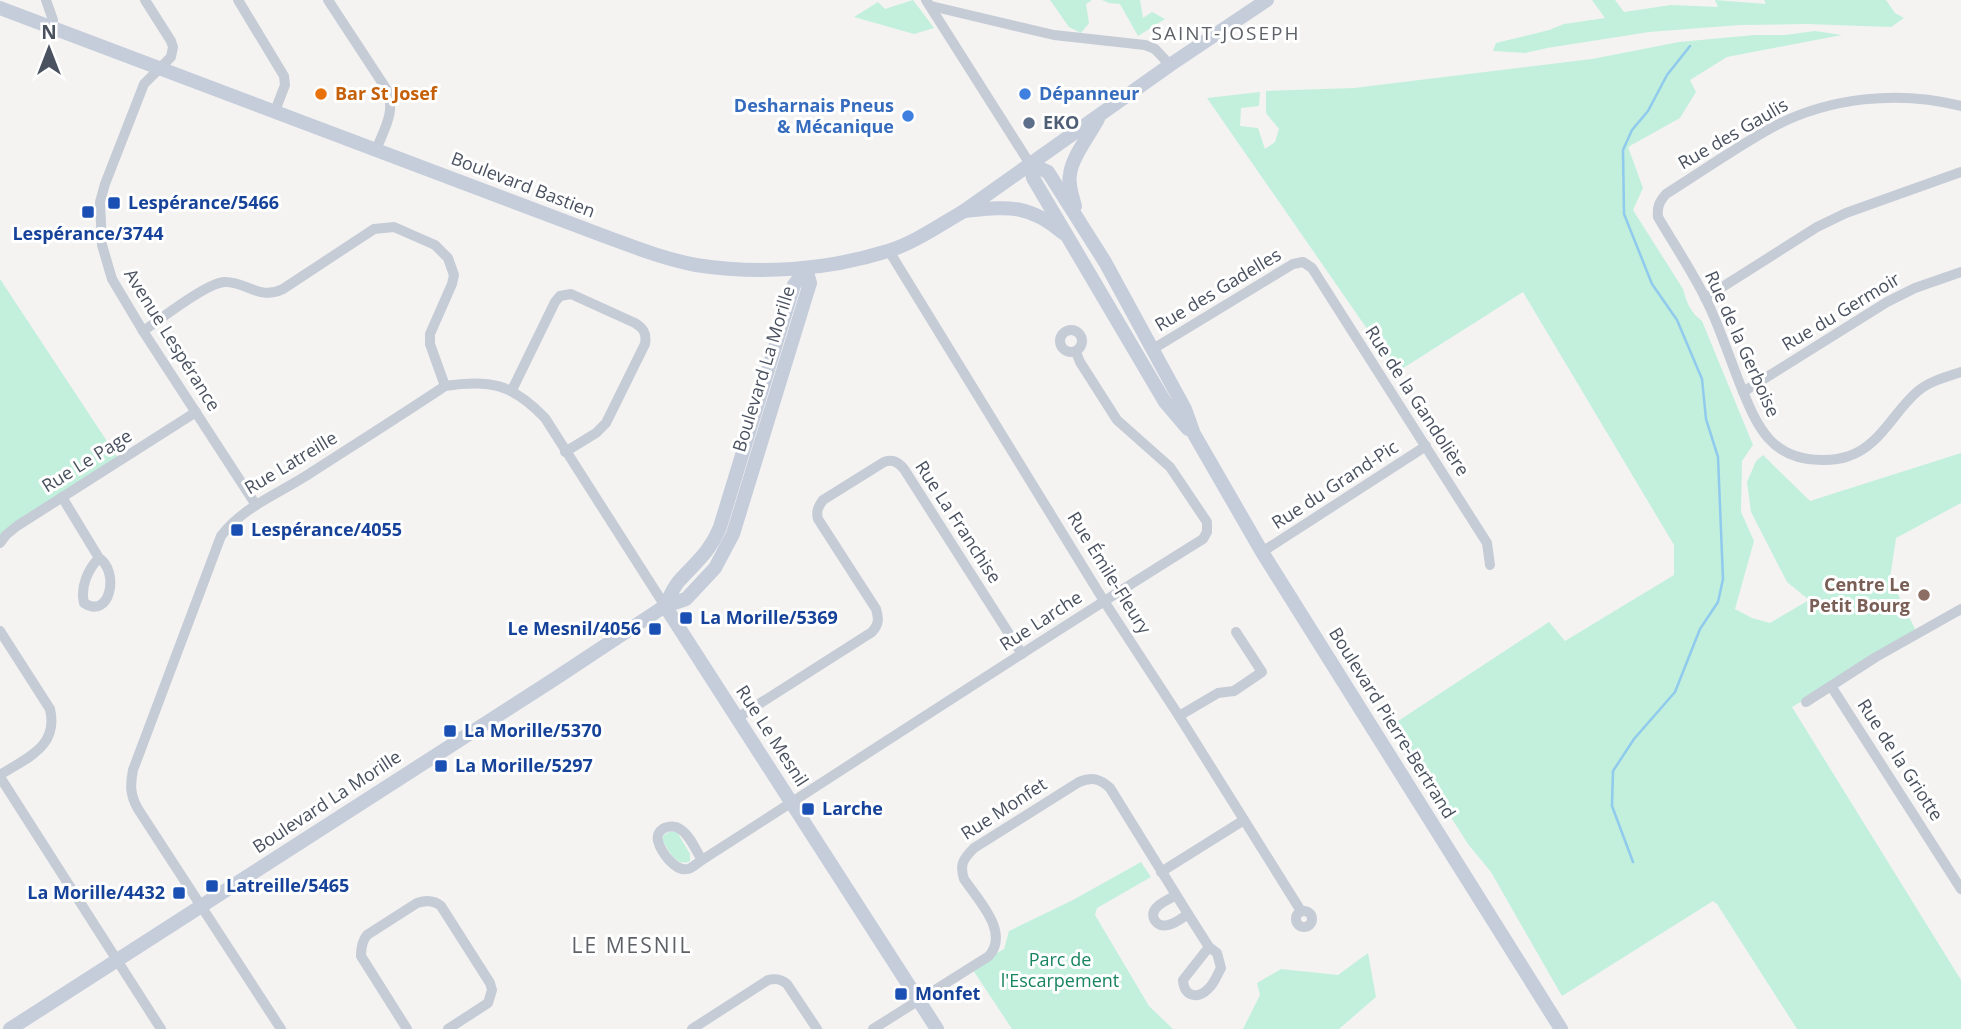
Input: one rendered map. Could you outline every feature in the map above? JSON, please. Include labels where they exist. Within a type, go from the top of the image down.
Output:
[{"type":"main road","name":"Boulevard Bastien","points":[[0,8],[663,257],[734,269],[806,269],[889,251],[931,231],[964,211],[1267,0]]},
{"type":"main road","points":[[1081,224],[1071,192],[1070,173],[1100,114]]},
{"type":"main road","name":"Boulevard Pierre-Bertrand","points":[[1030,164],[1048,172],[1105,262],[1185,409],[1194,434],[1262,552],[1561,1029]]},
{"type":"main road","name":"Boulevard Pierre-Bertrand","points":[[1030,164],[1033,178],[1165,402],[1194,434]]},
{"type":"main road","points":[[964,211],[997,208],[1023,210],[1047,220],[1072,241]]},
{"type":"main road","name":"Boulevard La Morille","points":[[10,1029],[664,606],[677,584],[705,556],[714,542],[794,285],[806,269]]},
{"type":"main road","name":"Rue Le Mesnil","points":[[664,606],[937,1029]]},
{"type":"street","points":[[46,0],[53,20],[50,26]]},
{"type":"street","points":[[145,0],[173,47],[171,57],[161,68]]},
{"type":"street","points":[[238,0],[284,76],[285,85],[275,111]]},
{"type":"street","points":[[328,0],[391,99],[391,112],[376,150]]},
{"type":"street","points":[[929,3],[1054,35],[1145,45],[1155,49],[1170,65]]},
{"type":"street","name":"Boulevard Pierre-Bertrand","points":[[929,3],[1030,164]]},
{"type":"street","name":"Avenue Lespérance","points":[[161,68],[144,84],[104,184],[100,202],[102,245],[112,279],[256,505]]},
{"type":"street","name":"Rue des Gaulis","points":[[1657,208],[1659,201],[1666,194],[1772,128],[1797,116],[1857,100],[1891,97],[1924,99],[1961,106]]},
{"type":"street","points":[[1705,298],[1817,228],[1846,213],[1961,172]]},
{"type":"street","name":"Rue de la Gerboise","points":[[1657,208],[1658,218],[1705,298],[1754,419],[1772,442],[1797,456],[1814,460],[1849,457],[1869,446],[1915,393],[1926,385],[1961,372]]},
{"type":"street","points":[[143,331],[212,285],[226,282],[264,294],[274,293],[374,229],[394,227],[440,249],[452,268],[452,284],[430,334],[430,344],[445,386]]},
{"type":"street","name":"Rue Émile-Fleury","points":[[889,251],[1104,601],[1301,911]]},
{"type":"street","name":"Rue des Gadelles","points":[[1153,349],[1293,264],[1303,262]]},
{"type":"street","name":"Rue de la Gandolière","points":[[1303,262],[1312,268],[1487,543],[1490,565]]},
{"type":"street","name":"Rue du Germoir","points":[[1744,392],[1887,302],[1915,288],[1961,272]]},
{"type":"street","points":[[512,390],[560,296],[571,294],[642,327],[645,344],[606,424],[565,452]]},
{"type":"street","name":"Rue Larche","points":[[702,860],[1203,540],[1207,532],[1207,522],[1170,467],[1117,420],[1076,352]]},
{"type":"street","name":"Rue Latreille","points":[[201,906],[132,799],[130,786],[133,770],[221,536],[239,516],[445,386],[470,382],[490,384],[512,390],[545,418],[664,606]]},
{"type":"street","name":"Rue Le Page","points":[[0,543],[17,526],[195,412]]},
{"type":"street","name":"Rue du Grand-Pic","points":[[1262,552],[1426,446]]},
{"type":"street","name":"Rue La Franchise","points":[[737,718],[872,632],[878,625],[876,609],[818,519],[817,512],[823,500],[890,460],[896,461],[904,469],[1022,654]]},
{"type":"street","points":[[62,498],[99,558]]},
{"type":"street","points":[[1806,702],[1894,646],[1960,613]]},
{"type":"street","points":[[0,631],[50,709],[52,719],[48,740],[42,748],[0,776],[161,1029]]},
{"type":"street","points":[[1179,716],[1219,693],[1234,691],[1262,673],[1236,632]]},
{"type":"street","name":"Rue de la Griotte","points":[[1831,686],[1961,889]]},
{"type":"street","name":"Rue Monfet","points":[[873,1029],[989,956],[996,948],[996,930],[961,870],[966,856],[974,848],[1079,782],[1097,778],[1110,788],[1161,872]]},
{"type":"street","points":[[1209,947],[1161,872],[1244,820]]},
{"type":"street","points":[[1176,895],[1154,911],[1155,922],[1168,926],[1188,914]]},
{"type":"street","points":[[407,1029],[361,956],[361,947],[367,935],[417,903],[425,901],[442,906],[479,964],[492,990],[488,1003],[448,1029]]},
{"type":"street","points":[[201,906],[281,1029]]},
{"type":"street","points":[[692,1029],[774,978],[788,984],[817,1029]]},
{"type":"green space","points":[[913,0],[934,28],[914,34],[854,17],[878,2],[885,9]]},
{"type":"green space","points":[[1050,0],[1092,0],[1086,4],[1089,23],[1081,33],[1069,27]]},
{"type":"green space","points":[[1102,0],[1140,0],[1143,18],[1152,12],[1165,19],[1138,36],[1120,4]]},
{"type":"green space","points":[[1592,0],[1615,0],[1624,12],[1671,5],[1718,7],[1715,0],[1766,4],[1764,0],[1886,0],[1895,13],[1904,18],[1891,27],[1740,25],[1649,32],[1525,53],[1493,51],[1496,43],[1564,24],[1605,18]]},
{"type":"green space","points":[[1815,31],[1842,35],[1727,57],[1690,80],[1696,92],[1680,118],[1628,147],[1643,188],[1633,210],[1683,289],[1692,311],[1702,321],[1753,445],[1742,461],[1741,512],[1754,541],[1735,609],[1770,623],[1809,600],[1787,582],[1751,512],[1747,482],[1756,461],[1763,455],[1810,501],[1961,453],[1961,503],[1896,538],[1890,578],[1917,633],[1792,707],[1961,980],[1961,1029],[1797,1029],[1713,901],[1562,996],[1491,872],[1468,844],[1392,725],[1549,622],[1565,641],[1674,575],[1674,545],[1523,292],[1397,372],[1207,98],[1260,92],[1259,106],[1241,108],[1240,126],[1258,128],[1265,149],[1275,142],[1279,129],[1266,113],[1266,91],[1354,88],[1592,59],[1679,42]]},
{"type":"green space","points":[[0,279],[120,461],[0,543]]},
{"type":"green space","points":[[671,831],[677,832],[690,854],[690,861],[685,863],[677,860],[667,848],[662,840],[664,835]]},
{"type":"green space","name":"Parc de l'Escarpement","points":[[1141,862],[1151,877],[1097,908],[1095,915],[1149,1006],[1173,1029],[1012,1029],[971,967],[1004,949],[1009,931],[1073,900]]},
{"type":"green space","points":[[1368,953],[1376,997],[1339,1029],[1243,1029],[1260,995],[1257,983],[1281,969],[1338,975]]},
{"type":"waterway","points":[[1633,862],[1612,806],[1613,771],[1634,739],[1675,692],[1700,629],[1718,602],[1723,579],[1718,457],[1706,419],[1702,379],[1677,320],[1652,284],[1624,214],[1623,150],[1632,130],[1648,111],[1667,75],[1690,46]]},
{"type":"place","name":"Bar St Josef","points":[[321,94]]},
{"type":"place","name":"Dépanneur","points":[[1025,94]]},
{"type":"place","name":"Desharnais Pneus & Mécanique","points":[[908,116]]},
{"type":"place","name":"EKO","points":[[1029,123]]},
{"type":"place","name":"Lespérance/5466","points":[[114,203]]},
{"type":"place","name":"Lespérance/3744","points":[[88,212]]},
{"type":"place","name":"Lespérance/4055","points":[[237,530]]},
{"type":"place","name":"Centre Le Petit Bourg","points":[[1924,595]]},
{"type":"place","name":"La Morille/5369","points":[[686,618]]},
{"type":"place","name":"Le Mesnil/4056","points":[[655,629]]},
{"type":"place","name":"La Morille/5370","points":[[450,731]]},
{"type":"place","name":"La Morille/5297","points":[[441,766]]},
{"type":"place","name":"Larche","points":[[808,809]]},
{"type":"place","name":"Latreille/5465","points":[[212,886]]},
{"type":"place","name":"La Morille/4432","points":[[179,893]]},
{"type":"place","name":"Monfet","points":[[901,994]]},
{"type":"district","name":"SAINT-JOSEPH","points":[[1226,33]]},
{"type":"district","name":"LE MESNIL","points":[[632,946]]}]
